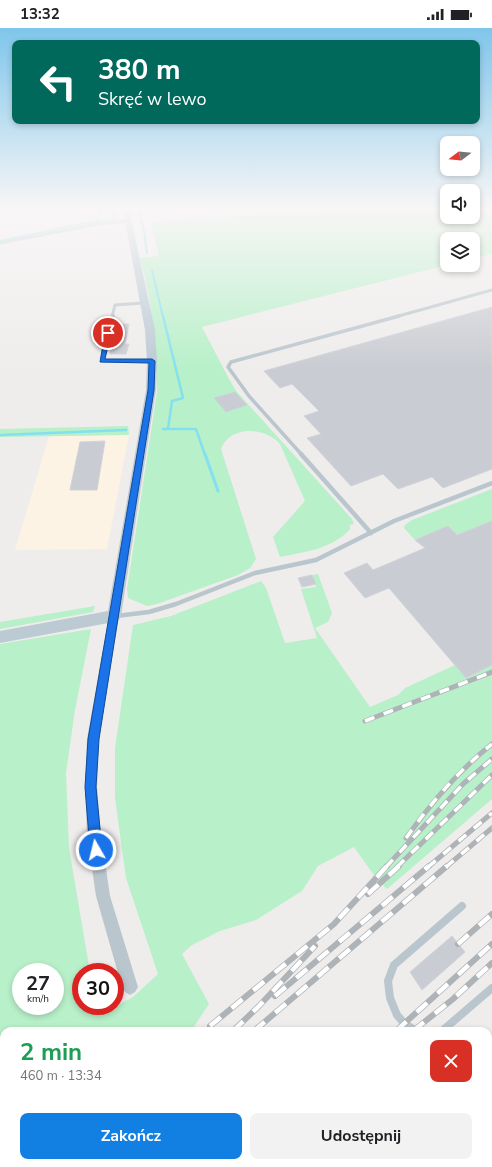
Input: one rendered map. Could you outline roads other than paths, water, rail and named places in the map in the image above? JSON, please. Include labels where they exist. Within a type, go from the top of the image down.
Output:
[{"type":"street","points":[[130,987],[103,896],[94,835],[91,787],[93,739],[151,390],[152,361],[150,330],[137,262]]},
{"type":"street","points":[[0,637],[114,616]]},
{"type":"lane","points":[[371,533],[249,396],[228,367],[231,362],[492,290]]},
{"type":"lane","points":[[144,302],[115,305],[102,361],[152,361]]},
{"type":"lane","points":[[114,616],[149,612],[176,604],[255,573],[316,560],[394,522],[492,483]]},
{"type":"lane","points":[[410,1027],[397,1015],[390,998],[388,981],[394,965],[462,906]]},
{"type":"lane","points":[[447,1027],[492,988]]},
{"type":"waterway","points":[[152,270],[163,317]]},
{"type":"waterway","points":[[163,316],[183,398],[172,401],[168,429]]},
{"type":"waterway","points":[[163,429],[168,429]]},
{"type":"waterway","points":[[168,429],[196,429],[205,455]]},
{"type":"waterway","points":[[0,435],[126,430]]},
{"type":"waterway","points":[[205,454],[218,491]]},
{"type":"railway","points":[[365,721],[492,672]]},
{"type":"railway","points":[[406,838],[425,812],[456,776],[492,744]]},
{"type":"railway","points":[[386,867],[463,784],[492,759]]},
{"type":"railway","points":[[397,867],[492,775]]},
{"type":"railway","points":[[428,867],[492,813]]},
{"type":"railway","points":[[446,867],[492,828]]},
{"type":"railway","points":[[210,1026],[334,924],[387,866]]},
{"type":"railway","points":[[368,894],[399,866]]},
{"type":"railway","points":[[275,996],[429,866]]},
{"type":"railway","points":[[259,1027],[447,866]]},
{"type":"railway","points":[[458,944],[492,914]]},
{"type":"railway","points":[[400,1027],[492,944]]},
{"type":"railway","points":[[237,1027],[315,946]]},
{"type":"railway","points":[[418,1027],[453,999],[492,963]]}]
